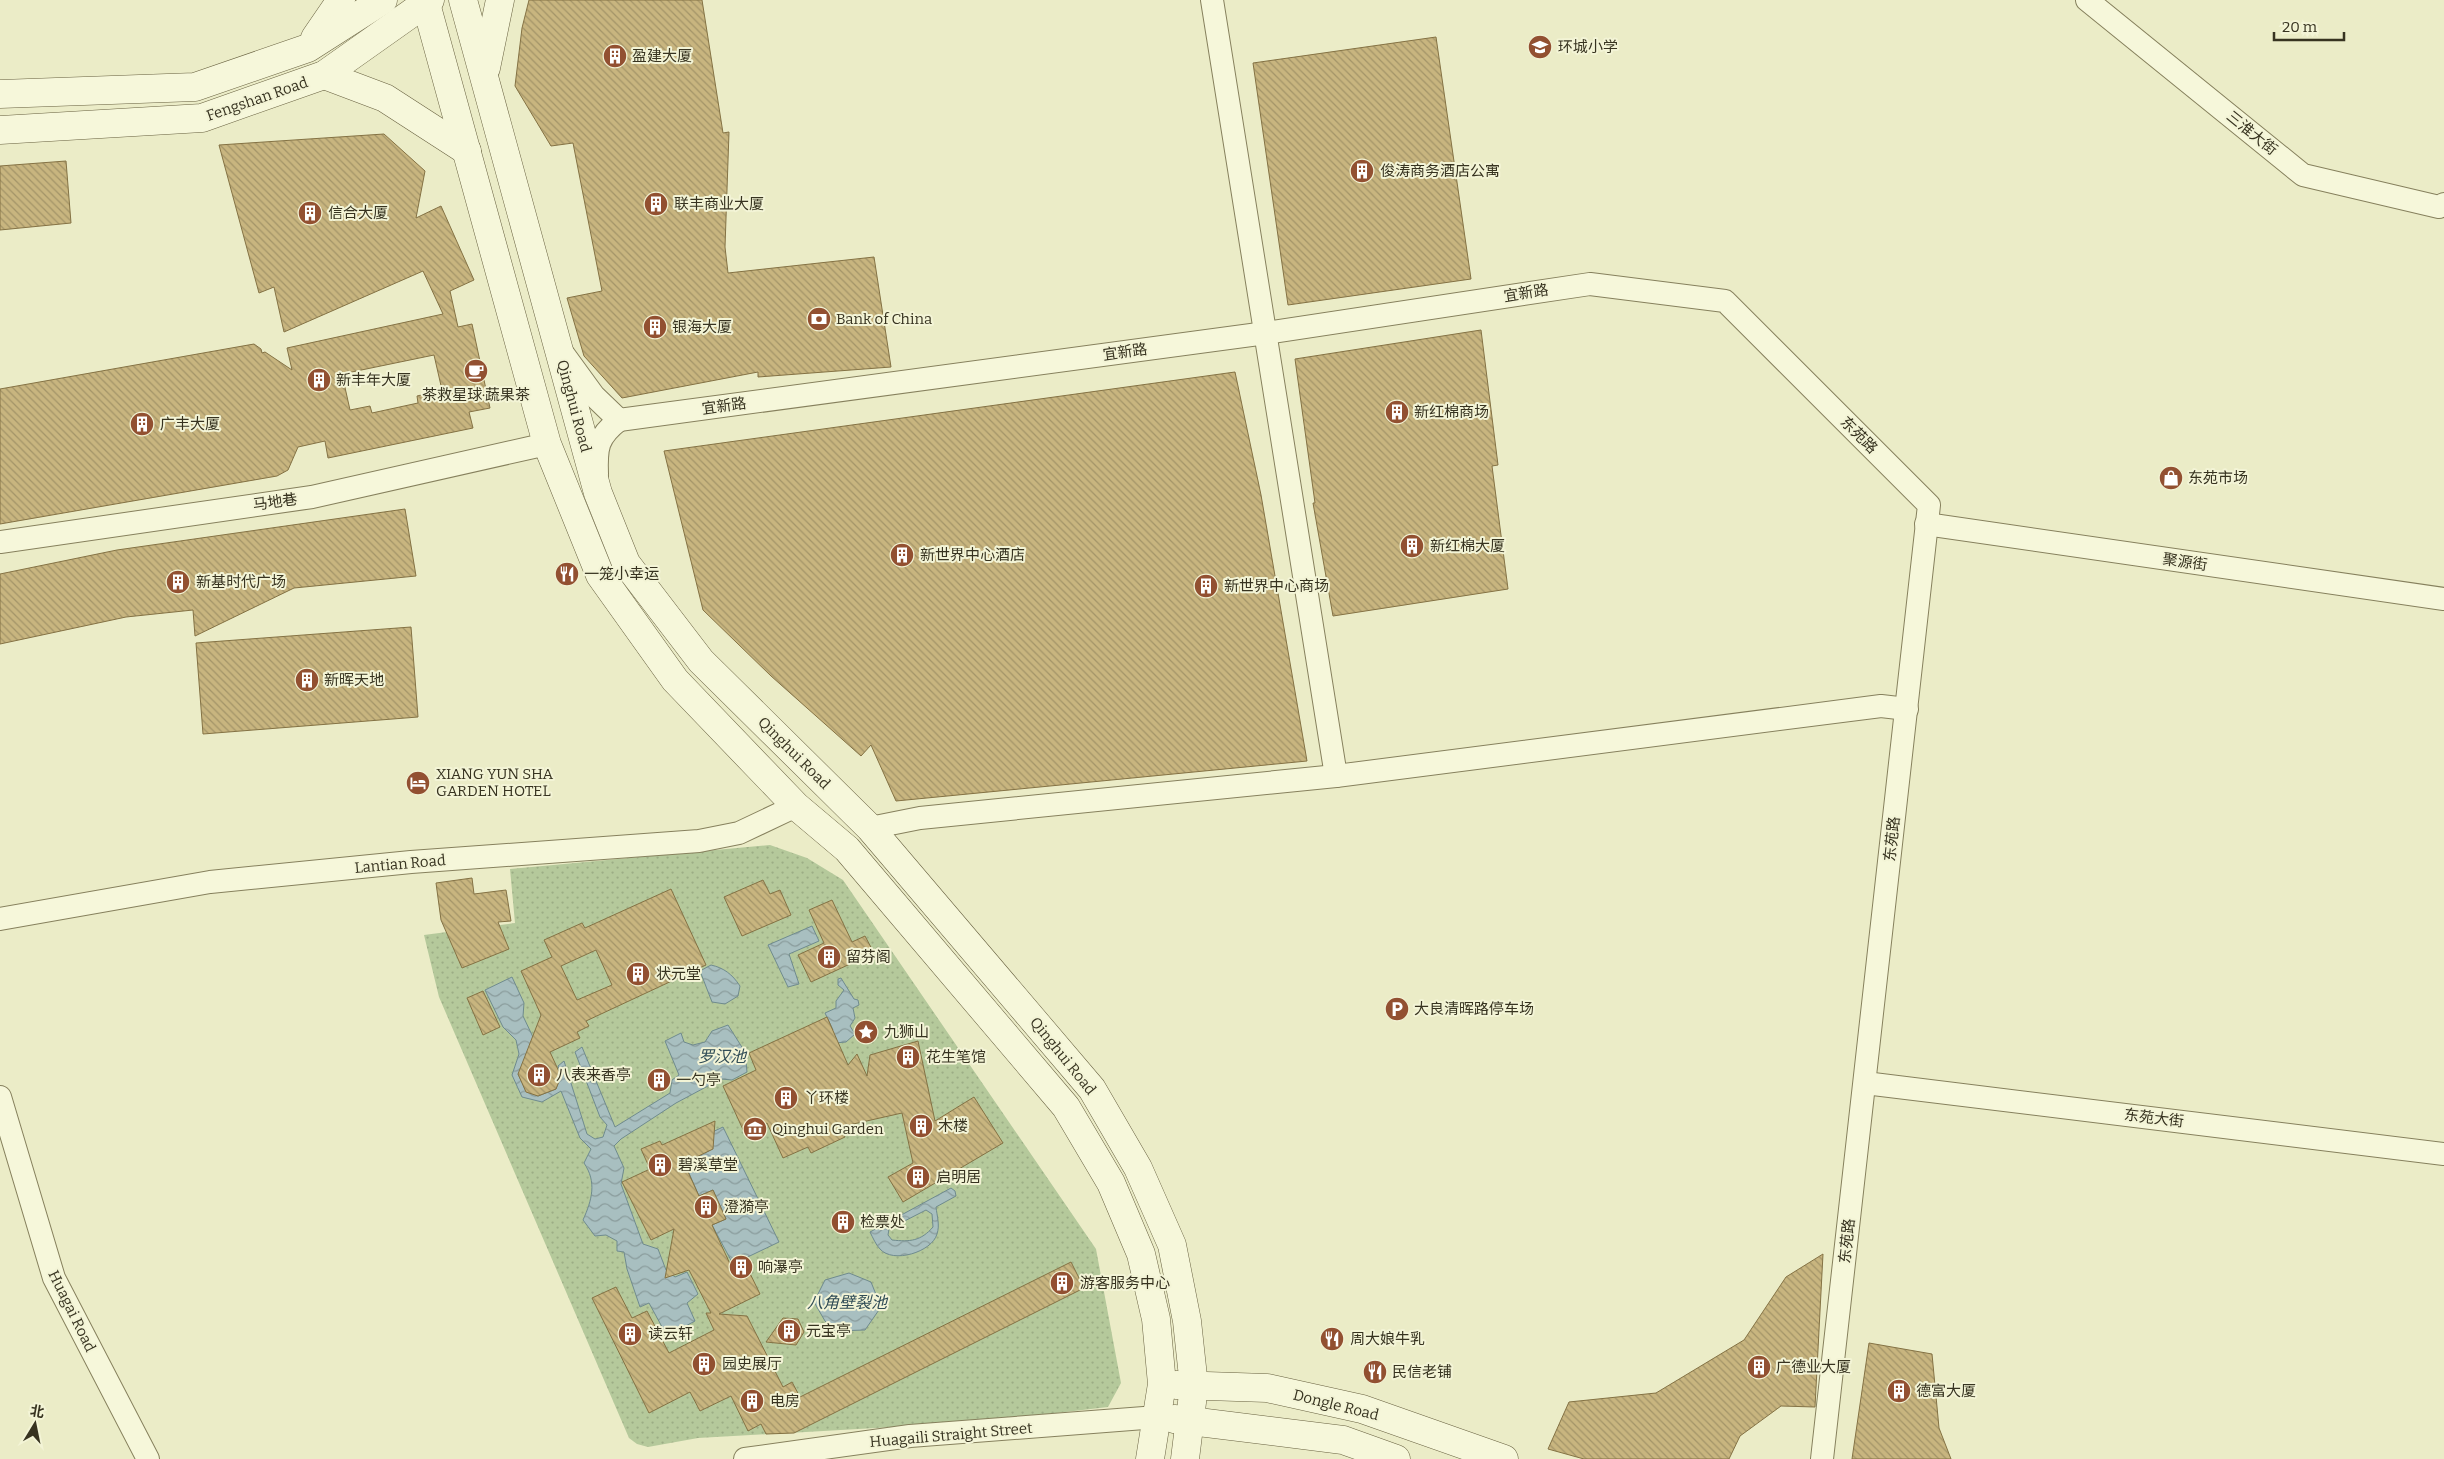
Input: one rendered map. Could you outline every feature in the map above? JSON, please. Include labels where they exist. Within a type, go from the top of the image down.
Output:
[{"type":"street","points":[[308,48],[341,0]]},
{"type":"street","points":[[0,94],[195,87],[308,48],[383,0]]},
{"type":"street","name":"Qinghui Road","points":[[463,0],[598,493],[626,563],[701,661],[870,828],[1092,1089],[1138,1168],[1172,1245],[1187,1321],[1194,1386],[1186,1459]]},
{"type":"street","points":[[484,77],[492,29],[500,0]]},
{"type":"street","points":[[1212,0],[1336,776]]},
{"type":"street","name":"三淮大街","points":[[2087,0],[2303,175],[2439,206],[2444,204]]},
{"type":"street","name":"Qinghui Road","points":[[427,1],[547,444],[600,575],[675,680],[796,806],[847,849],[1066,1107],[1111,1183],[1141,1254],[1156,1319],[1162,1384],[1150,1459]]},
{"type":"street","name":"Fengshan Road","points":[[0,130],[202,118],[324,76],[427,1]]},
{"type":"street","points":[[324,76],[385,98],[467,151]]},
{"type":"street","name":"宜新路","points":[[619,420],[1266,333],[1590,284],[1725,301]]},
{"type":"street","name":"东苑路","points":[[1725,301],[1929,505],[1822,1459]]},
{"type":"street","points":[[558,347],[594,396],[619,420],[604,431],[596,452],[598,493]]},
{"type":"street","name":"马地巷","points":[[0,542],[312,497],[547,444]]},
{"type":"street","name":"聚源街","points":[[1926,524],[2444,599]]},
{"type":"street","points":[[870,828],[920,818],[1336,776],[1882,706],[1907,709]]},
{"type":"street","name":"Lantian Road","points":[[0,919],[210,882],[411,862],[699,841],[739,833],[796,806]]},
{"type":"street","name":"东苑大街","points":[[1865,1083],[2444,1154]]},
{"type":"street","name":"Huagai Road","points":[[0,1097],[54,1278],[148,1459]]},
{"type":"street","name":"Dongle Road","points":[[1162,1384],[1267,1388],[1362,1409],[1504,1459]]},
{"type":"street","points":[[1157,1418],[1343,1440],[1396,1459]]},
{"type":"street","name":"Huagaili Straight Street","points":[[745,1459],[910,1436],[1157,1418]]},
{"type":"green space","name":"Qinghui Garden","points":[[770,845],[807,858],[843,880],[1096,1249],[1121,1383],[1108,1407],[981,1422],[698,1438],[648,1447],[637,1444],[629,1438],[439,997],[424,935],[515,923],[510,869]]},
{"type":"water","points":[[812,926],[819,941],[789,954],[799,984],[788,987],[768,945]]},
{"type":"water","points":[[711,965],[727,972],[740,986],[738,996],[725,1004],[712,1002],[700,971]]},
{"type":"water","name":"罗汉池","points":[[512,977],[524,1003],[523,1016],[541,1054],[518,1074],[526,1091],[538,1096],[556,1089],[561,1076],[558,1066],[564,1061],[587,1134],[595,1139],[603,1137],[607,1125],[600,1117],[575,1052],[582,1047],[615,1127],[670,1093],[672,1080],[679,1075],[665,1041],[681,1033],[684,1042],[693,1045],[705,1042],[712,1031],[728,1025],[745,1052],[747,1072],[732,1080],[721,1079],[676,1103],[621,1139],[614,1146],[624,1168],[621,1184],[643,1244],[658,1249],[666,1270],[675,1277],[687,1272],[698,1294],[687,1303],[695,1321],[667,1336],[649,1303],[640,1307],[627,1269],[624,1252],[617,1251],[617,1241],[606,1235],[595,1236],[583,1220],[592,1191],[591,1177],[584,1163],[591,1149],[580,1138],[561,1091],[542,1102],[522,1097],[512,1075],[519,1054],[516,1040],[503,1027],[485,990]]},
{"type":"water","points":[[841,978],[854,999],[858,1000],[859,1005],[853,1008],[855,1018],[850,1026],[855,1034],[846,1042],[812,1045],[833,1030],[825,1013],[836,1008],[836,1001],[844,990],[838,985],[838,979]]},
{"type":"water","points":[[723,1127],[779,1242],[733,1264],[712,1225],[726,1219],[713,1190],[699,1196],[678,1148],[699,1148],[705,1153],[712,1149],[713,1142],[706,1135]]},
{"type":"water","points":[[951,1188],[955,1191],[956,1196],[936,1207],[937,1234],[928,1246],[920,1251],[902,1256],[886,1253],[879,1247],[870,1232]],"holes":[[[926,1210],[932,1214],[933,1227],[920,1238],[898,1241],[892,1240],[888,1235],[889,1229]]]},
{"type":"water","name":"八角壁裂池","points":[[849,1273],[871,1282],[881,1307],[865,1330],[835,1331],[825,1321],[814,1302],[825,1280]]},
{"type":"building","points":[[529,0],[702,0],[723,133],[729,132],[725,247],[728,273],[874,257],[891,367],[758,377],[758,372],[622,398],[584,356],[567,298],[602,291],[573,143],[551,146],[515,86],[522,28]]},
{"type":"building","name":"俊涛商务酒店公寓","points":[[1436,37],[1471,279],[1288,305],[1253,63]]},
{"type":"building","points":[[384,134],[425,171],[416,218],[441,206],[474,280],[450,291],[458,327],[472,324],[490,408],[469,412],[473,428],[328,458],[325,441],[298,447],[288,470],[277,476],[0,524],[0,389],[254,344],[261,349],[262,353],[265,352],[292,370],[287,348],[443,314],[423,271],[284,332],[274,287],[259,293],[219,145]],"holes":[[[434,355],[442,390],[417,396],[418,403],[372,413],[370,406],[350,410],[342,374]]]},
{"type":"building","points":[[66,161],[71,223],[0,230],[0,166]]},
{"type":"building","points":[[1481,330],[1498,465],[1492,466],[1508,589],[1333,616],[1313,503],[1315,503],[1295,359]]},
{"type":"building","name":"新世界中心酒店","points":[[1235,372],[1261,495],[1307,761],[896,801],[871,745],[861,756],[771,676],[703,610],[664,451]]},
{"type":"building","name":"新基时代广场","points":[[405,509],[416,576],[294,588],[195,636],[193,610],[126,617],[0,644],[0,574],[117,550]]},
{"type":"building","name":"新晖天地","points":[[411,627],[418,717],[203,734],[196,643]]},
{"type":"building","points":[[472,878],[474,894],[506,890],[511,921],[498,922],[509,949],[462,968],[441,920],[436,883]]},
{"type":"building","points":[[763,880],[770,894],[780,890],[791,915],[742,936],[724,897]]},
{"type":"building","points":[[671,889],[706,965],[586,1021],[589,1026],[577,1032],[580,1038],[550,1052],[561,1076],[556,1089],[538,1096],[526,1092],[518,1074],[541,1015],[521,971],[552,957],[544,940],[582,923],[585,928]],"holes":[[[596,950],[612,985],[577,1000],[561,966]]]},
{"type":"building","points":[[832,900],[852,942],[865,936],[874,953],[811,982],[798,955],[824,943],[809,910]]},
{"type":"building","points":[[483,991],[500,1027],[483,1035],[467,998]]},
{"type":"building","points":[[827,1017],[848,1065],[857,1054],[867,1076],[870,1055],[918,1041],[935,1121],[974,1097],[1003,1143],[903,1202],[888,1177],[913,1163],[902,1113],[840,1127],[845,1137],[811,1153],[808,1147],[783,1158],[767,1123],[745,1134],[723,1086],[756,1070],[749,1053]]},
{"type":"building","points":[[715,1121],[713,1149],[684,1163],[699,1196],[713,1190],[726,1219],[712,1225],[731,1266],[743,1259],[760,1294],[719,1314],[747,1316],[783,1387],[792,1382],[800,1397],[1071,1262],[1084,1288],[794,1433],[766,1434],[761,1424],[748,1431],[731,1396],[700,1411],[690,1392],[649,1413],[592,1298],[616,1287],[632,1318],[647,1311],[669,1353],[714,1330],[706,1313],[711,1313],[689,1270],[665,1278],[674,1229],[651,1240],[622,1182],[650,1169],[641,1149],[660,1141],[662,1145]]},
{"type":"building","name":"广德业大厦","points":[[1823,1254],[1815,1407],[1781,1406],[1740,1436],[1729,1459],[1584,1459],[1548,1449],[1569,1402],[1656,1393],[1744,1340],[1786,1277]]},
{"type":"building","name":"元宝亭","points":[[783,1318],[798,1319],[804,1332],[796,1345],[766,1342]]},
{"type":"building","name":"德富大厦","points":[[1869,1343],[1932,1354],[1939,1428],[1951,1459],[1852,1459]]},
{"type":"place","name":"环城小学","points":[[1540,47]]},
{"type":"place","name":"盈建大厦","points":[[615,56]]},
{"type":"place","name":"俊涛商务酒店公寓","points":[[1362,171]]},
{"type":"place","name":"联丰商业大厦","points":[[656,204]]},
{"type":"place","name":"信合大厦","points":[[310,213]]},
{"type":"place","name":"Bank of China","points":[[819,319]]},
{"type":"place","name":"银海大厦","points":[[655,327]]},
{"type":"place","name":"茶救星球·蔬果茶","points":[[476,371]]},
{"type":"place","name":"新丰年大厦","points":[[319,380]]},
{"type":"place","name":"新红棉商场","points":[[1397,412]]},
{"type":"place","name":"广丰大厦","points":[[142,424]]},
{"type":"place","name":"东苑市场","points":[[2171,478]]},
{"type":"place","name":"新红棉大厦","points":[[1412,546]]},
{"type":"place","name":"新世界中心酒店","points":[[902,555]]},
{"type":"place","name":"一笼小幸运","points":[[567,574]]},
{"type":"place","name":"新基时代广场","points":[[178,582]]},
{"type":"place","name":"新世界中心商场","points":[[1206,586]]},
{"type":"place","name":"新晖天地","points":[[307,680]]},
{"type":"place","name":"XIANG YUN SHA GARDEN HOTEL","points":[[418,783]]},
{"type":"place","name":"留芬阁","points":[[829,957]]},
{"type":"place","name":"状元堂","points":[[638,974]]},
{"type":"place","name":"大良清晖路停车场","points":[[1397,1009]]},
{"type":"place","name":"九狮山","points":[[866,1032]]},
{"type":"place","name":"花生笔馆","points":[[908,1057]]},
{"type":"place","name":"八表来香亭","points":[[539,1075]]},
{"type":"place","name":"一勺亭","points":[[659,1080]]},
{"type":"place","name":"丫环楼","points":[[786,1098]]},
{"type":"place","name":"木楼","points":[[921,1126]]},
{"type":"place","name":"Qinghui Garden","points":[[755,1129]]},
{"type":"place","name":"碧溪草堂","points":[[660,1165]]},
{"type":"place","name":"启明居","points":[[918,1177]]},
{"type":"place","name":"澄漪亭","points":[[706,1207]]},
{"type":"place","name":"检票处","points":[[843,1222]]},
{"type":"place","name":"响瀑亭","points":[[741,1267]]},
{"type":"place","name":"游客服务中心","points":[[1062,1283]]},
{"type":"place","name":"元宝亭","points":[[789,1331]]},
{"type":"place","name":"读云轩","points":[[630,1334]]},
{"type":"place","name":"周大娘牛乳","points":[[1332,1339]]},
{"type":"place","name":"园史展厅","points":[[704,1364]]},
{"type":"place","name":"广德业大厦","points":[[1759,1367]]},
{"type":"place","name":"民信老铺","points":[[1375,1372]]},
{"type":"place","name":"德富大厦","points":[[1899,1391]]},
{"type":"place","name":"电房","points":[[752,1401]]}]
